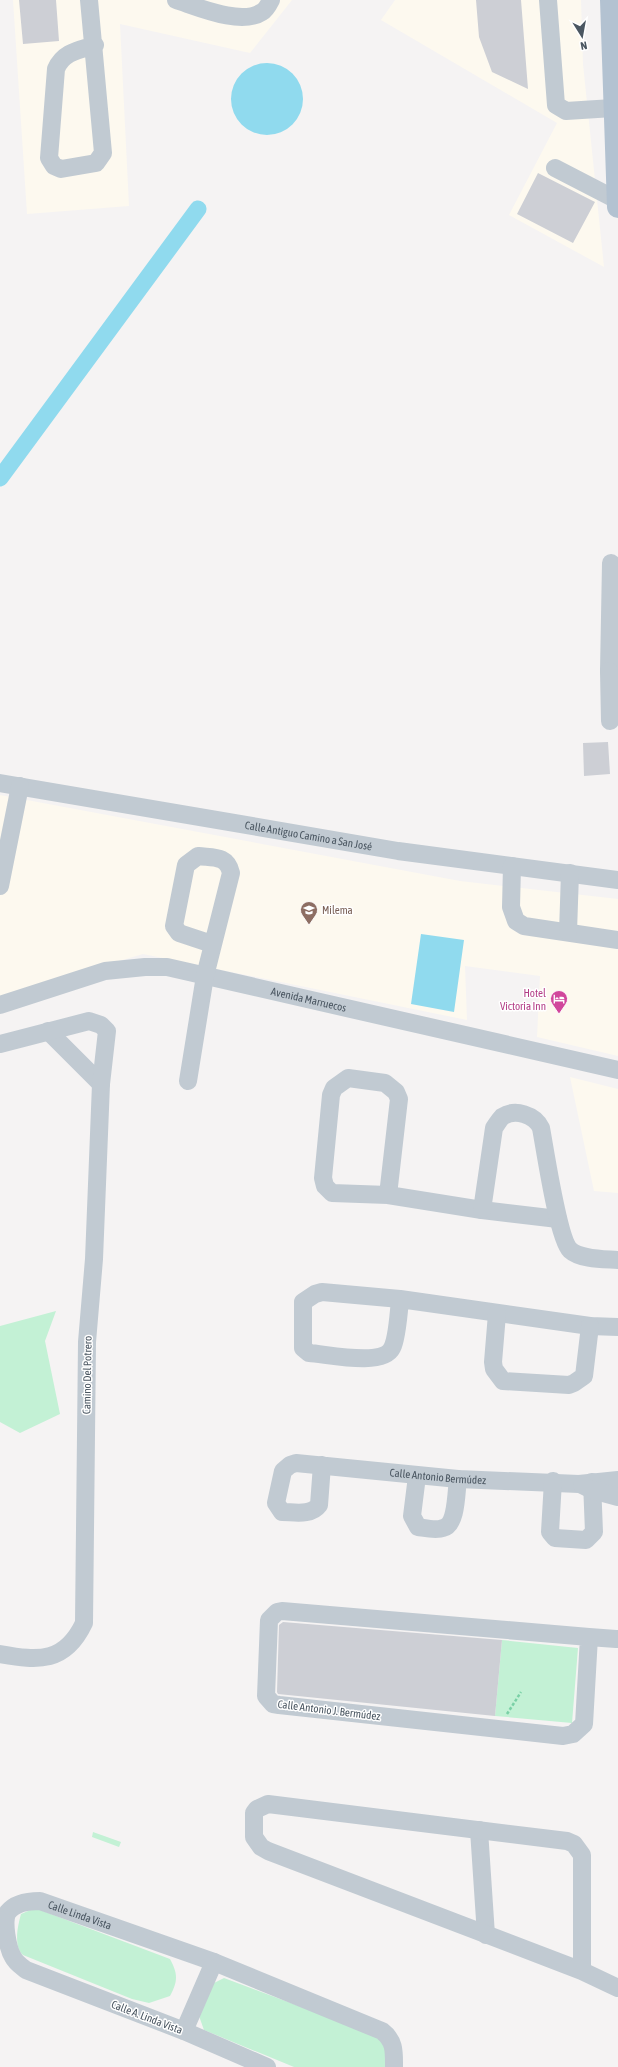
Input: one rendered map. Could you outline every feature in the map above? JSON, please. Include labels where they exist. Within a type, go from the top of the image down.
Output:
[{"type":"main road","points":[[611,0],[616,108],[618,203]]},
{"type":"street","points":[[89,0],[95,45],[104,153],[96,163],[61,169],[54,166],[49,158],[56,69],[62,58],[68,54],[95,45]]},
{"type":"street","points":[[176,0],[233,17],[244,18],[263,12],[271,0]]},
{"type":"street","points":[[548,0],[556,105],[566,111],[616,108]]},
{"type":"street","points":[[555,168],[618,203]]},
{"type":"street","points":[[610,721],[614,670],[611,563]]},
{"type":"street","name":"Calle Antiguo Camino a San José","points":[[0,783],[398,851],[618,880]]},
{"type":"street","points":[[0,886],[20,786]]},
{"type":"street","points":[[188,1081],[205,976],[231,872],[229,864],[225,860],[198,856],[186,865],[174,926],[179,933],[212,944]]},
{"type":"street","points":[[512,866],[511,907],[516,921],[524,926],[618,940]]},
{"type":"street","points":[[568,932],[570,873]]},
{"type":"street","name":"Avenida Marruecos","points":[[0,1004],[105,971],[125,968],[167,967],[618,1070]]},
{"type":"street","name":"Camino Del Potrero","points":[[0,1654],[29,1660],[55,1655],[68,1647],[77,1637],[84,1623],[87,1342],[94,1259],[102,1084],[107,1031],[101,1025],[89,1021],[48,1031]]},
{"type":"street","points":[[0,1044],[48,1031],[102,1084]]},
{"type":"street","points":[[388,1195],[399,1099],[392,1086],[385,1083],[348,1078],[340,1082],[331,1095],[323,1182],[332,1193],[388,1195],[482,1210],[558,1219]]},
{"type":"street","points":[[482,1210],[494,1128],[502,1117],[508,1114],[526,1114],[538,1121],[541,1128],[558,1219],[565,1242],[571,1250],[583,1256],[618,1260]]},
{"type":"street","points":[[400,1299],[393,1347],[388,1354],[373,1359],[310,1353],[303,1348],[302,1302],[314,1294],[322,1292],[400,1299],[497,1314],[590,1326],[618,1327]]},
{"type":"street","points":[[497,1314],[493,1362],[494,1369],[503,1381],[569,1385],[580,1380],[584,1376],[590,1326]]},
{"type":"street","name":"Calle Antonio Bermúdez","points":[[322,1465],[319,1505],[310,1512],[282,1512],[276,1503],[283,1471],[290,1465],[296,1463],[322,1465],[417,1476],[458,1479],[553,1481],[588,1485],[618,1497]]},
{"type":"street","points":[[417,1476],[413,1520],[418,1527],[440,1529],[445,1528],[452,1521],[458,1479]]},
{"type":"street","name":"Calle Antonio Bermúdez","points":[[588,1485],[618,1480]]},
{"type":"street","points":[[553,1481],[549,1528],[555,1538],[586,1540],[592,1536],[588,1485]]},
{"type":"street","name":"Calle Antonio J. Bermúdez","points":[[590,1637],[584,1724],[573,1734],[563,1736],[273,1704],[266,1696],[269,1620],[277,1612],[282,1611],[618,1639]]},
{"type":"street","points":[[582,1971],[582,1855],[579,1848],[567,1841],[268,1804],[257,1809],[254,1814],[254,1837],[261,1847],[268,1851],[582,1971],[618,1988]]},
{"type":"street","points":[[479,1830],[486,1935]]},
{"type":"street","name":"Calle Linda Vista","points":[[26,1970],[18,1964],[10,1950],[6,1917],[9,1911],[17,1905],[40,1901],[214,1962],[382,2031],[393,2044],[394,2067]]},
{"type":"street","points":[[184,2031],[214,1962]]},
{"type":"street","name":"Calle A. Linda Vista","points":[[26,1970],[184,2031],[267,2067]]},
{"type":"path","points":[[497,1729],[521,1692]]},
{"type":"shaded area","points":[[13,0],[292,0],[250,53],[120,24],[129,206],[27,214]]},
{"type":"shaded area","points":[[395,0],[581,0],[583,64],[604,267],[509,215],[557,123],[381,20]]},
{"type":"shaded area","points":[[0,795],[460,881],[618,899],[618,1056],[537,1037],[540,976],[465,966],[467,1020],[143,954],[0,996]]},
{"type":"shaded area","points":[[570,1077],[618,1089],[618,1193],[594,1191]]},
{"type":"green space","points":[[56,1311],[45,1341],[60,1414],[20,1433],[0,1422],[0,1326]]},
{"type":"green space","points":[[502,1640],[578,1648],[572,1723],[495,1716]]},
{"type":"green space","points":[[93,1832],[121,1842],[119,1847],[92,1837]]},
{"type":"green space","points":[[35,1908],[170,1959],[176,1973],[176,1982],[170,1996],[149,2003],[132,1999],[23,1955],[17,1941],[21,1914]]},
{"type":"green space","points":[[224,1978],[382,2037],[386,2045],[385,2067],[294,2067],[204,2030],[199,2016],[208,1986]]},
{"type":"water","points":[[267,63],[287,69],[297,79],[303,99],[297,119],[287,129],[267,135],[247,129],[237,119],[231,99],[237,79],[247,69]]},
{"type":"water","points":[[421,934],[464,940],[454,1012],[411,1004]]},
{"type":"building","points":[[19,0],[56,0],[59,41],[23,44]]},
{"type":"building","points":[[476,0],[521,0],[528,89],[492,72],[479,37]]},
{"type":"building","points":[[538,173],[595,202],[573,243],[517,214]]},
{"type":"building","points":[[608,742],[610,774],[584,776],[583,743]]},
{"type":"building","points":[[283,1622],[502,1640],[495,1716],[278,1694],[279,1625]]},
{"type":"waterway","points":[[0,478],[198,209]]},
{"type":"place","name":"Milema","points":[[309,925]]},
{"type":"place","name":"Hotel Victoria Inn","points":[[559,1014]]}]
